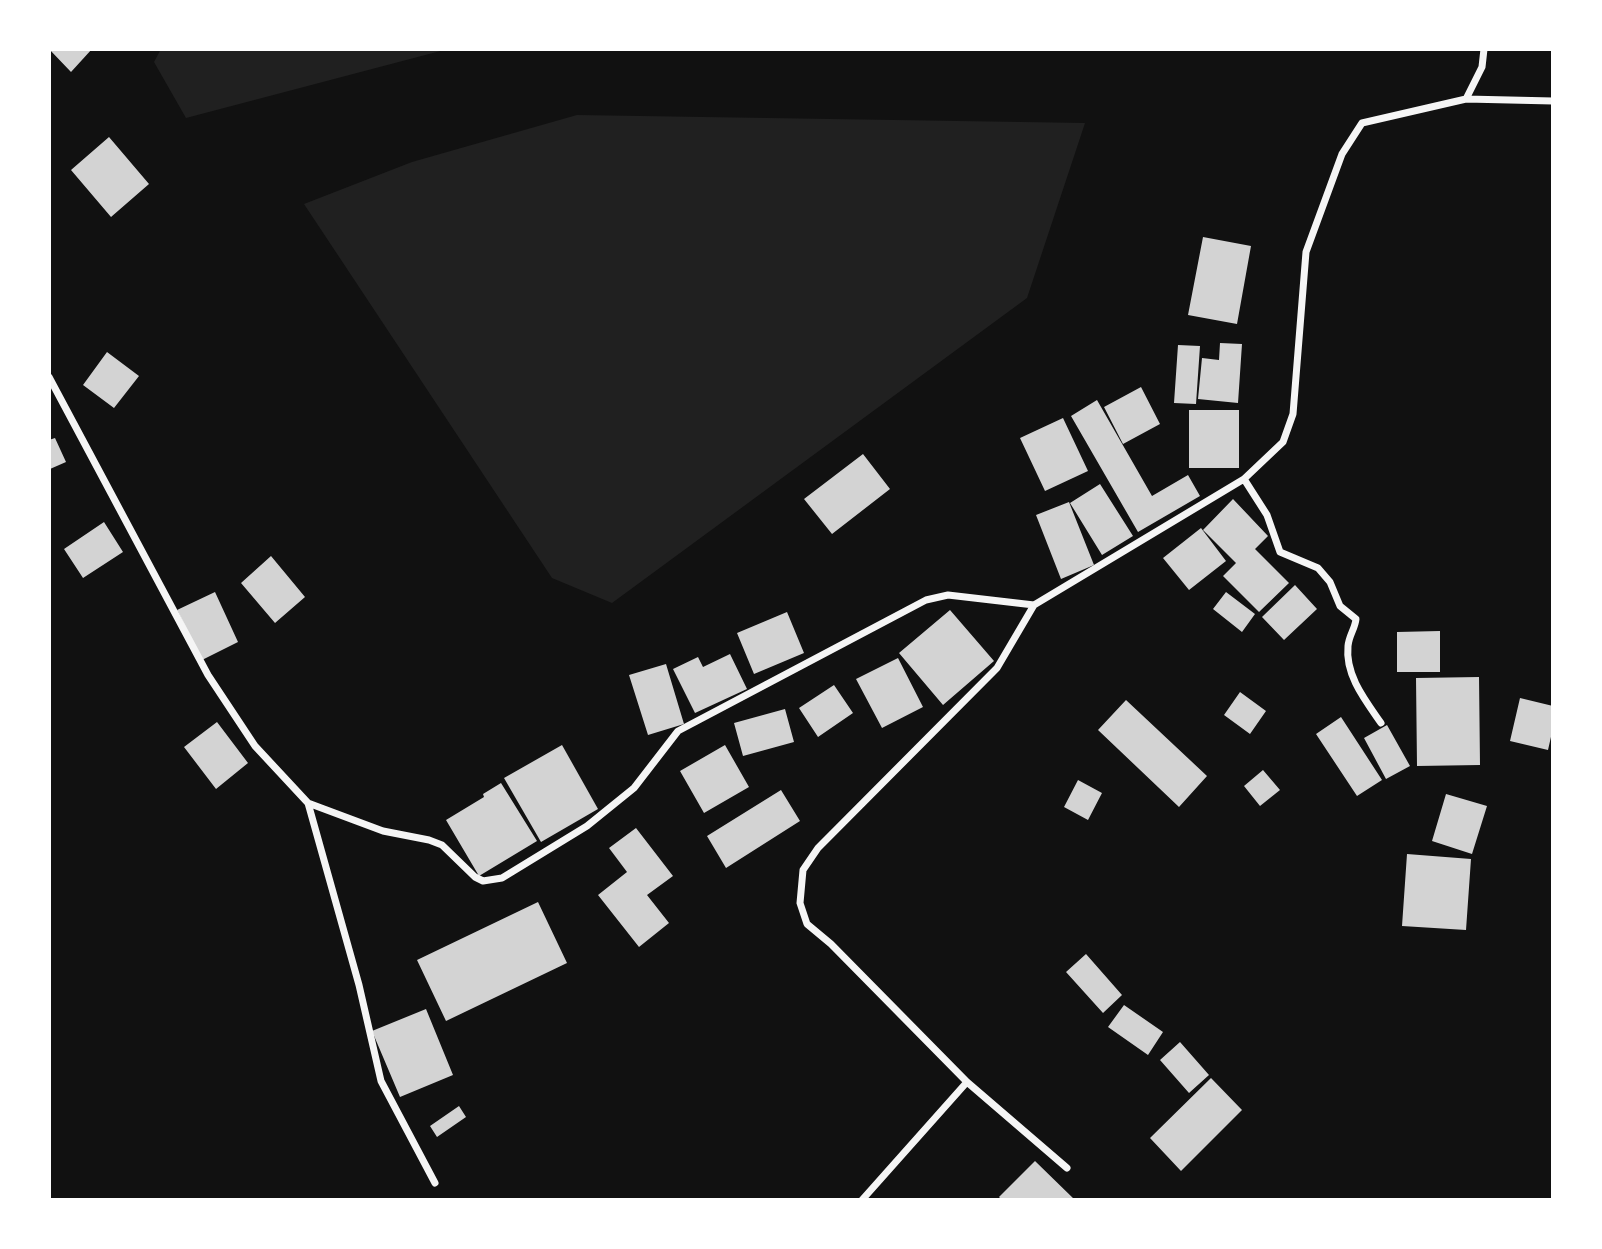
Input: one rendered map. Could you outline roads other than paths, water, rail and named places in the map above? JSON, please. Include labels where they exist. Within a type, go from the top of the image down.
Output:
[{"type":"street","points":[[1466,99],[1482,67],[1483,49]]},
{"type":"street","points":[[1067,1168],[967,1082],[831,944],[807,924],[800,902],[803,870],[818,848],[997,668],[1034,605],[1244,479],[1283,442],[1293,414],[1306,252],[1342,155],[1362,123],[1466,99],[1553,101]]},
{"type":"street","points":[[49,377],[208,675],[255,746],[308,803],[383,831],[442,845],[475,877],[483,881],[502,878],[596,818],[634,788],[678,731],[926,600],[948,595],[1034,605]]},
{"type":"street","points":[[1244,479],[1267,515],[1280,552],[1318,568],[1331,582],[1340,606],[1356,619],[1348,644],[1348,663],[1359,692],[1381,723]]},
{"type":"street","points":[[308,803],[359,985],[381,1081],[435,1183]]},
{"type":"street","points":[[862,1200],[967,1082]]}]
